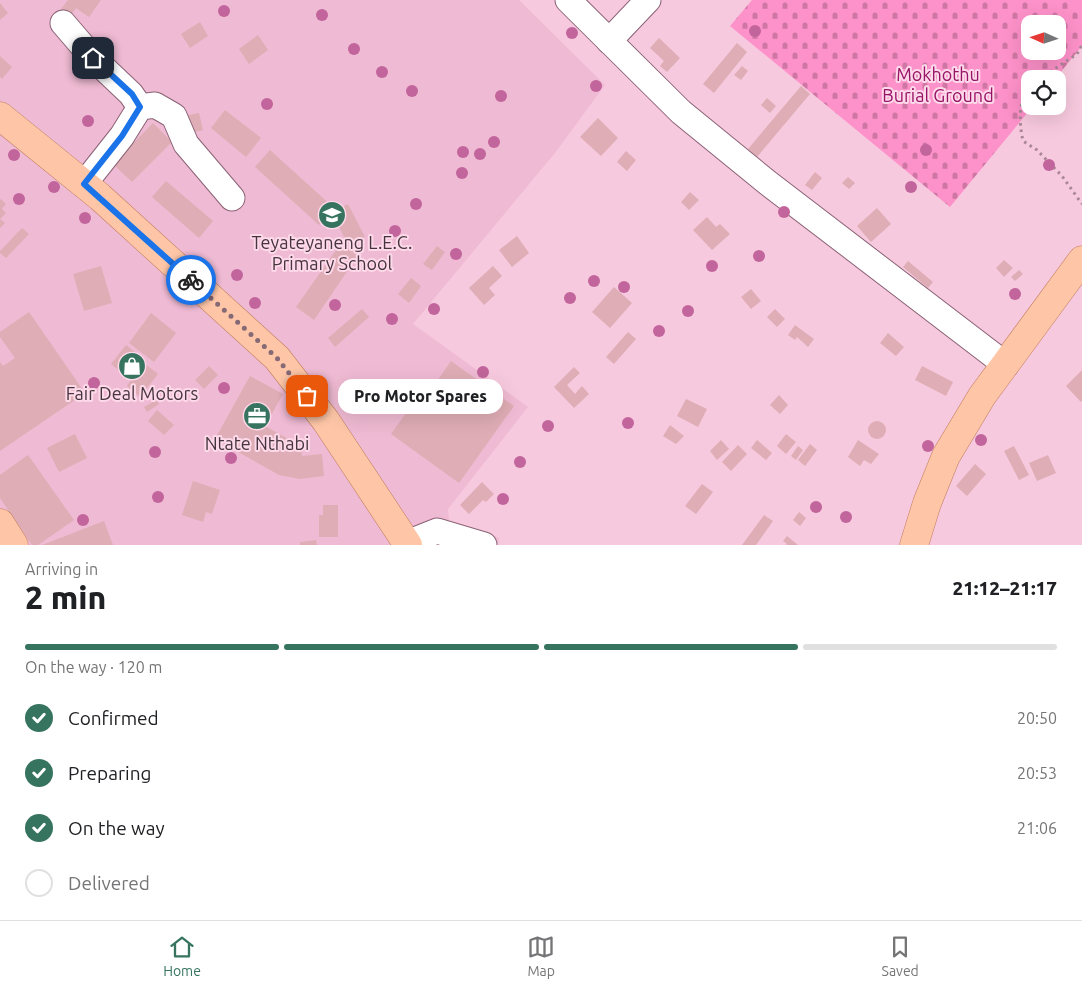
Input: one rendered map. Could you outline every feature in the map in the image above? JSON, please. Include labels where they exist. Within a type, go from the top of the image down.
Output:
[{"type":"main road","points":[[0,116],[84,184],[277,358],[326,421],[408,544]]},
{"type":"main road","points":[[914,545],[930,496],[946,456],[982,396],[1082,260]]},
{"type":"main road","points":[[0,523],[14,545]]},
{"type":"street","points":[[568,0],[688,118],[768,183],[1006,365]]},
{"type":"street","points":[[609,41],[648,0]]},
{"type":"street","points":[[63,23],[93,58],[132,94],[140,107]]},
{"type":"street","points":[[140,107],[155,105],[174,116],[186,144],[232,198]]},
{"type":"street","points":[[84,184],[122,136],[140,107]]},
{"type":"street","points":[[408,544],[436,531],[484,545]]},
{"type":"path","points":[[1053,70],[1077,54],[1082,45]]},
{"type":"path","points":[[1021,106],[1019,123],[1023,142],[1037,150],[1062,176],[1082,204]]},
{"type":"shaded area","points":[[0,0],[519,0],[605,85],[555,153],[413,324],[528,407],[448,509],[449,522],[499,538],[498,545],[0,545]]},
{"type":"green space","name":"Mokhothu Burial Ground","points":[[752,0],[1082,0],[1082,46],[1062,70],[1021,70],[1021,115],[1026,115],[950,207],[730,26]]},
{"type":"building","points":[[68,0],[101,0],[89,17],[76,8],[71,15],[61,9]]},
{"type":"building","points":[[0,3],[8,13],[0,20]]},
{"type":"building","points":[[200,22],[208,36],[190,48],[181,34]]},
{"type":"building","points":[[258,35],[268,50],[249,64],[239,49]]},
{"type":"building","points":[[659,38],[680,58],[667,72],[660,66],[664,61],[650,48]]},
{"type":"building","points":[[737,43],[747,52],[714,93],[703,84]]},
{"type":"building","points":[[0,56],[12,67],[2,79],[0,77]]},
{"type":"building","points":[[742,66],[748,71],[741,80],[734,75]]},
{"type":"building","points":[[801,86],[810,94],[757,157],[748,149]]},
{"type":"building","points":[[767,98],[776,106],[770,113],[761,105]]},
{"type":"building","points":[[225,110],[261,138],[246,157],[211,128]]},
{"type":"building","points":[[199,113],[203,130],[188,134],[184,116]]},
{"type":"building","points":[[598,118],[618,138],[601,156],[580,137]]},
{"type":"building","points":[[153,123],[172,142],[132,182],[113,164]]},
{"type":"building","points":[[270,150],[334,208],[319,225],[255,167]]},
{"type":"building","points":[[626,151],[636,160],[627,171],[617,162]]},
{"type":"building","points":[[815,172],[822,178],[812,190],[805,185]]},
{"type":"building","points":[[848,177],[855,183],[849,189],[842,183]]},
{"type":"building","points":[[166,181],[213,221],[199,238],[152,197]]},
{"type":"building","points":[[690,192],[699,200],[689,210],[681,202]]},
{"type":"building","points":[[1,199],[6,204],[2,209],[6,213],[0,219]]},
{"type":"building","points":[[348,204],[365,237],[349,246],[331,212]]},
{"type":"building","points":[[877,208],[891,224],[871,242],[857,226]]},
{"type":"building","points":[[707,217],[716,227],[720,224],[730,234],[712,250],[693,230]]},
{"type":"building","points":[[0,219],[5,223],[0,228]]},
{"type":"building","points":[[22,228],[29,234],[6,258],[0,251]]},
{"type":"building","points":[[517,236],[529,253],[512,267],[499,250]]},
{"type":"building","points":[[341,243],[359,254],[314,320],[296,307]]},
{"type":"building","points":[[437,246],[445,252],[432,270],[423,264]]},
{"type":"building","points":[[1004,260],[1013,268],[1004,277],[996,268]]},
{"type":"building","points":[[908,261],[933,282],[928,288],[903,267]]},
{"type":"building","points":[[101,266],[112,303],[84,311],[73,274]]},
{"type":"building","points":[[493,266],[502,276],[489,288],[495,295],[484,305],[469,288]]},
{"type":"building","points":[[1019,270],[1023,274],[1015,281],[1011,277]]},
{"type":"building","points":[[411,278],[421,286],[409,303],[398,294]]},
{"type":"building","points":[[614,287],[632,303],[610,328],[592,312]]},
{"type":"building","points":[[751,289],[761,301],[751,309],[741,297]]},
{"type":"building","points":[[362,309],[369,317],[335,347],[328,338]]},
{"type":"building","points":[[775,309],[785,319],[777,327],[767,317]]},
{"type":"building","points":[[29,312],[85,393],[0,451],[0,362],[3,366],[15,358],[0,337],[0,332]]},
{"type":"building","points":[[151,313],[176,333],[154,362],[129,343]]},
{"type":"building","points":[[795,325],[814,339],[808,347],[797,337],[795,340],[788,335]]},
{"type":"building","points":[[628,332],[636,339],[614,364],[606,357]]},
{"type":"building","points":[[888,333],[904,347],[896,356],[880,343]]},
{"type":"building","points":[[126,345],[146,361],[144,363],[158,374],[140,397],[127,386],[131,380],[111,364]]},
{"type":"building","points":[[451,361],[514,406],[459,483],[391,434],[421,392],[426,397]]},
{"type":"building","points":[[209,366],[218,375],[204,389],[195,380]]},
{"type":"building","points":[[922,366],[953,382],[946,396],[915,380]]},
{"type":"building","points":[[574,367],[580,373],[567,385],[575,394],[582,386],[589,394],[574,408],[554,387]]},
{"type":"building","points":[[1082,370],[1082,401],[1081,402],[1066,386]]},
{"type":"building","points":[[250,376],[283,394],[265,426],[301,446],[302,456],[322,454],[324,476],[300,479],[279,475],[215,439]]},
{"type":"building","points":[[779,395],[788,405],[780,414],[770,405]]},
{"type":"building","points":[[686,399],[707,409],[698,427],[677,416]]},
{"type":"building","points":[[156,400],[159,404],[147,412],[144,407]]},
{"type":"building","points":[[157,410],[174,425],[164,435],[148,421]]},
{"type":"building","points":[[877,421],[883,424],[886,430],[883,436],[877,439],[871,436],[868,430],[871,424]]},
{"type":"building","points":[[670,425],[684,436],[676,444],[663,436]]},
{"type":"building","points":[[75,434],[87,458],[59,472],[47,448]]},
{"type":"building","points":[[786,434],[796,442],[786,454],[777,446]]},
{"type":"building","points":[[721,440],[729,449],[717,460],[710,451]]},
{"type":"building","points":[[757,440],[772,453],[766,460],[751,448]]},
{"type":"building","points":[[858,440],[879,454],[871,464],[864,460],[860,466],[848,457]]},
{"type":"building","points":[[810,444],[817,450],[805,466],[798,460]]},
{"type":"building","points":[[738,445],[747,454],[731,471],[722,462]]},
{"type":"building","points":[[798,446],[803,450],[796,460],[791,456]]},
{"type":"building","points":[[1014,446],[1029,475],[1019,480],[1004,451]]},
{"type":"building","points":[[28,455],[74,520],[38,545],[32,545],[0,498],[0,475]]},
{"type":"building","points":[[1048,455],[1056,473],[1037,481],[1029,463]]},
{"type":"building","points":[[975,464],[986,474],[967,496],[956,486]]},
{"type":"building","points":[[193,481],[220,490],[212,514],[206,512],[203,522],[182,515]]},
{"type":"building","points":[[482,482],[494,494],[486,502],[483,500],[469,514],[460,505]]},
{"type":"building","points":[[702,484],[713,492],[696,514],[685,506]]},
{"type":"building","points":[[323,505],[338,505],[338,537],[319,537],[319,515],[323,515]]},
{"type":"building","points":[[799,512],[806,518],[800,526],[793,520]]},
{"type":"building","points":[[764,515],[773,521],[756,545],[742,545]]},
{"type":"building","points":[[104,521],[113,545],[42,545]]},
{"type":"building","points":[[787,536],[798,545],[786,545],[783,541]]},
{"type":"building","points":[[316,540],[317,545],[300,545],[300,542]]},
{"type":"way so far","points":[[191,280],[277,358],[307,396]]},
{"type":"place","name":"Teyateyaneng L.E.C. Primary School","points":[[332,215]]},
{"type":"place","name":"Fair Deal Motors","points":[[132,366]]},
{"type":"place","name":"Pro Motor Spares","points":[[307,396]]},
{"type":"place","name":"Ntate Nthabi","points":[[257,416]]},
{"type":"route","points":[[93,58],[132,94],[140,107],[122,136],[84,184],[191,280]]}]
